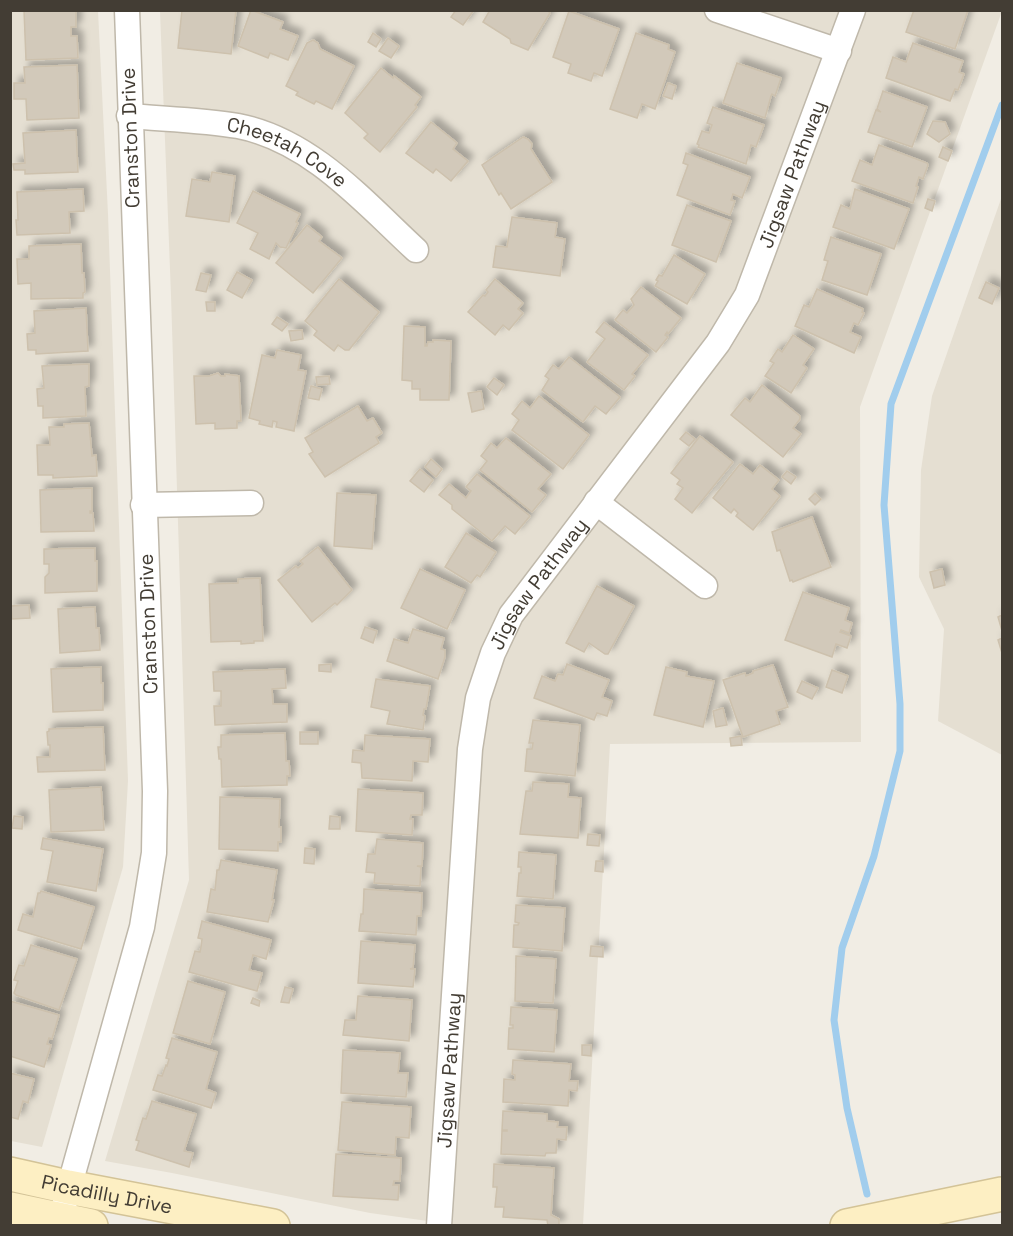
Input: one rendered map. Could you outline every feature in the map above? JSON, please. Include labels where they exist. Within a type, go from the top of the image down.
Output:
[{"type":"street","name":"Cranston Drive","points":[[71,1224],[68,1187],[142,927],[154,853],[155,790],[129,116],[127,10]]},
{"type":"street","points":[[717,10],[838,51]]},
{"type":"street","name":"Jigsaw Pathway","points":[[439,1226],[470,749],[478,698],[493,653],[511,615],[718,343],[747,295],[853,10]]},
{"type":"street","name":"Cheetah Cove","points":[[129,116],[239,126],[281,140],[321,163],[416,250]]},
{"type":"street","points":[[596,502],[705,586]]},
{"type":"street","points":[[143,505],[251,503]]},
{"type":"street","name":"Picadilly Drive","points":[[10,1174],[273,1226]]},
{"type":"street","points":[[847,1226],[1002,1194]]},
{"type":"street","name":"Picadilly Drive","points":[[10,1209],[71,1224]]},
{"type":"shaded area","points":[[11,11],[98,11],[108,214],[128,781],[123,867],[42,1147],[11,1141]]},
{"type":"shaded area","points":[[160,11],[1002,11],[860,407],[861,742],[610,744],[583,1225],[464,1226],[370,1213],[105,1161],[189,880]]},
{"type":"shaded area","points":[[1002,196],[1002,755],[938,721],[944,629],[919,577],[921,470],[932,396]]},
{"type":"building","points":[[24,10],[76,10],[76,27],[71,27],[71,36],[77,36],[78,58],[26,60]]},
{"type":"building","points":[[182,10],[236,10],[231,54],[178,48]]},
{"type":"building","points":[[251,10],[283,22],[280,29],[298,36],[288,60],[270,53],[268,58],[238,46]]},
{"type":"building","points":[[456,10],[474,10],[463,25],[451,17]]},
{"type":"building","points":[[490,10],[547,10],[550,13],[528,50],[511,43],[510,39],[483,22]]},
{"type":"building","points":[[914,10],[968,10],[955,49],[906,32]]},
{"type":"building","points":[[569,11],[619,29],[602,76],[594,73],[591,81],[568,73],[571,64],[553,57]]},
{"type":"building","points":[[373,33],[381,39],[376,47],[368,42]]},
{"type":"building","points":[[636,33],[669,45],[668,49],[675,52],[655,109],[642,104],[637,118],[610,109]]},
{"type":"building","points":[[388,38],[399,46],[391,58],[379,51]]},
{"type":"building","points":[[313,40],[318,43],[320,49],[354,66],[332,109],[316,101],[314,104],[296,95],[298,92],[286,86],[307,43]]},
{"type":"building","points":[[913,43],[963,61],[959,72],[964,74],[958,90],[955,89],[950,101],[886,78],[893,57],[906,62]]},
{"type":"building","points":[[737,63],[781,78],[775,96],[772,94],[771,96],[765,118],[723,103]]},
{"type":"building","points":[[77,65],[79,118],[27,120],[26,99],[14,99],[14,83],[25,83],[24,67]]},
{"type":"building","points":[[381,68],[421,97],[415,105],[417,107],[380,152],[364,138],[368,134],[345,113]]},
{"type":"building","points":[[668,83],[676,86],[672,99],[663,96]]},
{"type":"building","points":[[883,91],[927,107],[912,147],[868,132],[876,110],[881,112],[877,109]]},
{"type":"building","points":[[713,107],[764,125],[756,147],[751,145],[746,164],[698,147],[702,131],[709,133],[712,125],[707,123]]},
{"type":"building","points":[[933,121],[945,122],[950,134],[939,142],[927,134]]},
{"type":"building","points":[[431,122],[457,143],[453,149],[468,161],[451,181],[436,169],[433,173],[406,153]]},
{"type":"building","points":[[76,130],[78,172],[25,174],[25,170],[14,170],[13,164],[25,163],[23,133]]},
{"type":"building","points":[[523,137],[532,144],[531,149],[552,182],[511,209],[501,193],[499,195],[482,165]]},
{"type":"building","points":[[879,145],[927,163],[923,179],[919,177],[913,203],[852,181],[860,160],[872,165]]},
{"type":"building","points":[[943,147],[952,151],[948,161],[939,157]]},
{"type":"building","points":[[686,153],[750,177],[742,198],[733,194],[731,200],[735,201],[730,215],[677,195],[688,165],[683,163]]},
{"type":"building","points":[[212,172],[235,176],[229,222],[186,216],[192,179],[210,182]]},
{"type":"building","points":[[83,189],[84,211],[69,212],[70,233],[17,235],[17,192]]},
{"type":"building","points":[[855,189],[909,209],[894,249],[833,227],[841,205],[850,209]]},
{"type":"building","points":[[253,191],[300,214],[286,248],[276,243],[269,259],[250,249],[258,233],[237,223]]},
{"type":"building","points":[[928,199],[935,201],[932,211],[925,208]]},
{"type":"building","points":[[687,205],[731,221],[716,262],[672,245]]},
{"type":"building","points":[[512,217],[557,223],[555,237],[565,239],[560,276],[493,267],[496,246],[507,247]]},
{"type":"building","points":[[307,225],[322,237],[319,241],[342,258],[313,293],[276,263]]},
{"type":"building","points":[[831,237],[881,254],[867,295],[822,280],[828,261],[824,260]]},
{"type":"building","points":[[81,244],[85,292],[83,298],[31,299],[31,283],[18,284],[17,259],[29,259],[29,246]]},
{"type":"building","points":[[674,255],[705,274],[687,304],[655,286],[659,275],[662,276]]},
{"type":"building","points":[[237,272],[252,280],[242,298],[227,290]]},
{"type":"building","points":[[201,273],[211,275],[206,292],[196,290]]},
{"type":"building","points":[[339,279],[379,312],[349,350],[338,345],[334,351],[314,335],[317,331],[305,321]]},
{"type":"building","points":[[495,279],[523,303],[518,309],[523,313],[509,330],[503,325],[495,335],[468,312],[483,295],[485,296],[488,292],[486,290]]},
{"type":"building","points":[[986,282],[999,288],[992,304],[979,298]]},
{"type":"building","points":[[641,287],[681,318],[668,334],[667,332],[665,335],[668,337],[656,352],[615,320],[623,310],[627,313],[634,305],[631,299]]},
{"type":"building","points":[[817,289],[863,309],[864,313],[858,325],[854,323],[850,332],[861,337],[854,353],[795,326],[804,305],[809,307]]},
{"type":"building","points":[[206,302],[215,302],[215,311],[207,311]]},
{"type":"building","points":[[86,308],[88,351],[36,354],[36,350],[28,350],[27,334],[35,333],[34,311]]},
{"type":"building","points":[[277,317],[288,324],[282,331],[272,324]]},
{"type":"building","points":[[604,322],[648,355],[632,374],[635,376],[624,390],[587,362],[605,339],[596,332]]},
{"type":"building","points":[[404,326],[425,327],[425,346],[433,340],[451,341],[449,400],[420,400],[420,389],[412,389],[412,381],[402,380]]},
{"type":"building","points":[[302,330],[303,339],[291,341],[289,331]]},
{"type":"building","points":[[793,335],[814,349],[803,365],[807,368],[791,393],[765,376],[774,363],[770,361],[778,349],[782,352]]},
{"type":"building","points":[[277,350],[301,355],[298,370],[306,371],[294,431],[276,427],[277,422],[273,421],[272,427],[259,424],[260,421],[249,418],[262,355],[275,358]]},
{"type":"building","points":[[569,357],[620,397],[606,414],[595,406],[583,422],[542,390],[549,379],[545,376],[553,365],[559,369]]},
{"type":"building","points":[[89,364],[89,386],[85,387],[86,416],[43,418],[43,406],[38,406],[37,389],[44,388],[42,366]]},
{"type":"building","points":[[218,373],[221,376],[225,374],[239,376],[241,421],[237,421],[237,428],[215,429],[215,423],[196,424],[194,376],[209,376]]},
{"type":"building","points":[[329,376],[330,384],[317,385],[316,377]]},
{"type":"building","points":[[494,378],[504,385],[497,395],[487,387]]},
{"type":"building","points":[[762,385],[800,416],[793,428],[801,434],[783,457],[731,415],[745,398],[750,402]]},
{"type":"building","points":[[311,386],[322,389],[319,400],[308,398]]},
{"type":"building","points":[[481,391],[484,409],[472,412],[468,393]]},
{"type":"building","points":[[539,396],[589,435],[563,469],[512,430],[519,420],[512,414],[522,401],[530,408]]},
{"type":"building","points":[[358,406],[367,421],[373,418],[382,433],[376,437],[379,443],[325,477],[309,454],[313,452],[305,438]]},
{"type":"building","points":[[89,423],[92,456],[96,455],[97,476],[53,478],[53,475],[38,475],[37,445],[50,445],[49,427]]},
{"type":"building","points":[[686,432],[695,439],[689,446],[680,439]]},
{"type":"building","points":[[700,436],[733,462],[692,513],[675,499],[683,488],[677,484],[680,480],[671,473]]},
{"type":"building","points":[[506,438],[551,474],[538,489],[546,495],[532,512],[480,470],[487,461],[481,456],[491,443],[497,448]]},
{"type":"building","points":[[431,459],[442,469],[436,477],[425,467]]},
{"type":"building","points":[[740,464],[753,474],[760,465],[779,480],[772,489],[780,496],[753,530],[736,516],[738,513],[734,509],[731,513],[713,498]]},
{"type":"building","points":[[420,469],[433,480],[424,492],[410,481]]},
{"type":"building","points":[[787,471],[796,477],[791,484],[782,477]]},
{"type":"building","points":[[477,474],[530,516],[515,534],[505,526],[492,541],[452,509],[452,505],[439,495],[449,484],[466,498],[471,491],[466,487]]},
{"type":"building","points":[[92,488],[92,511],[90,513],[93,513],[94,531],[41,532],[40,490]]},
{"type":"building","points":[[337,493],[376,495],[372,549],[334,546]]},
{"type":"building","points":[[815,493],[821,499],[815,505],[809,499]]},
{"type":"building","points":[[812,517],[831,567],[793,582],[790,581],[780,550],[777,551],[772,532]]},
{"type":"building","points":[[466,533],[496,552],[480,577],[477,575],[471,583],[445,567]]},
{"type":"building","points":[[318,547],[352,590],[337,605],[335,603],[312,622],[278,580],[296,566],[298,568],[303,564],[300,561]]},
{"type":"building","points":[[95,548],[97,591],[45,593],[45,577],[49,573],[49,564],[44,564],[44,549]]},
{"type":"building","points":[[420,569],[465,590],[447,629],[401,608]]},
{"type":"building","points":[[942,569],[945,585],[934,588],[930,572]]},
{"type":"building","points":[[260,578],[263,641],[241,644],[241,641],[211,642],[209,584],[238,583],[238,579]]},
{"type":"building","points":[[597,586],[634,606],[608,654],[589,643],[584,652],[566,643]]},
{"type":"building","points":[[803,592],[849,608],[845,620],[852,623],[849,633],[841,630],[840,632],[851,636],[847,648],[836,644],[832,657],[785,640]]},
{"type":"building","points":[[29,605],[30,618],[12,619],[11,606]]},
{"type":"building","points":[[95,607],[100,650],[60,653],[58,609]]},
{"type":"building","points":[[1002,615],[1002,631],[998,617]]},
{"type":"building","points":[[365,627],[377,631],[373,643],[361,638]]},
{"type":"building","points":[[413,629],[444,638],[441,649],[445,650],[445,657],[438,679],[387,661],[394,639],[408,643]]},
{"type":"building","points":[[1002,638],[1002,653],[998,640]]},
{"type":"building","points":[[331,664],[331,672],[319,671],[319,665]]},
{"type":"building","points":[[567,664],[609,680],[602,697],[612,701],[607,716],[597,713],[594,720],[534,698],[542,676],[555,681],[558,674],[563,675]]},
{"type":"building","points":[[773,665],[788,707],[776,711],[780,724],[743,737],[723,680],[745,673],[746,676],[753,671]]},
{"type":"building","points":[[101,667],[103,710],[53,712],[51,669]]},
{"type":"building","points":[[666,667],[687,672],[686,676],[714,681],[703,727],[654,715]]},
{"type":"building","points":[[285,669],[286,688],[272,689],[273,704],[287,704],[287,722],[215,725],[214,706],[221,706],[221,691],[214,691],[213,672]]},
{"type":"building","points":[[832,670],[848,676],[842,693],[826,687]]},
{"type":"building","points":[[376,679],[430,686],[423,715],[425,716],[423,730],[387,724],[390,711],[371,707]]},
{"type":"building","points":[[802,681],[818,688],[812,699],[797,692]]},
{"type":"building","points":[[723,708],[727,725],[716,727],[713,711]]},
{"type":"building","points":[[533,720],[580,725],[575,776],[525,771],[527,749],[532,749],[533,743],[529,743]]},
{"type":"building","points":[[103,727],[105,770],[38,772],[37,757],[50,757],[47,732],[49,729]]},
{"type":"building","points":[[300,732],[318,732],[318,744],[300,744]]},
{"type":"building","points":[[285,733],[286,761],[289,761],[290,776],[287,776],[287,785],[222,787],[218,747],[221,747],[221,735]]},
{"type":"building","points":[[365,735],[430,739],[428,762],[413,761],[412,781],[362,778],[361,763],[352,762],[353,750],[364,751]]},
{"type":"building","points":[[741,736],[742,745],[731,746],[730,738]]},
{"type":"building","points":[[533,782],[569,784],[568,797],[581,798],[578,838],[520,834],[526,791],[532,791]]},
{"type":"building","points":[[101,787],[104,830],[51,832],[49,790]]},
{"type":"building","points":[[358,789],[423,793],[422,815],[411,815],[412,835],[356,831]]},
{"type":"building","points":[[220,797],[280,799],[281,842],[278,842],[278,851],[219,849]]},
{"type":"building","points":[[14,816],[23,817],[22,829],[12,828]]},
{"type":"building","points":[[330,816],[340,817],[340,829],[329,829]]},
{"type":"building","points":[[588,834],[600,835],[599,846],[587,845]]},
{"type":"building","points":[[43,838],[103,849],[96,891],[47,882],[53,851],[41,849]]},
{"type":"building","points":[[377,839],[423,843],[422,866],[417,866],[421,867],[420,886],[374,883],[375,873],[366,872],[368,854],[375,854]]},
{"type":"building","points":[[305,848],[315,849],[314,864],[304,863]]},
{"type":"building","points":[[519,852],[556,855],[553,899],[517,896],[519,873],[521,873],[521,867],[518,867]]},
{"type":"building","points":[[221,860],[277,870],[272,900],[274,900],[268,922],[207,912],[211,889],[215,890],[217,870],[219,870]]},
{"type":"building","points":[[596,861],[603,861],[603,872],[595,871]]},
{"type":"building","points":[[364,889],[422,893],[421,916],[417,916],[416,935],[359,931],[361,914],[363,914]]},
{"type":"building","points":[[41,891],[94,907],[81,949],[18,930],[23,914],[33,917],[38,893]]},
{"type":"building","points":[[516,905],[565,908],[562,951],[513,947],[514,925],[519,923],[515,922]]},
{"type":"building","points":[[202,921],[271,940],[266,959],[253,955],[249,970],[262,973],[257,991],[189,972],[195,951],[200,952],[202,939],[198,938]]},
{"type":"building","points":[[361,941],[415,945],[413,968],[410,969],[415,969],[413,987],[358,983]]},
{"type":"building","points":[[31,945],[77,959],[59,1010],[14,993],[18,981],[14,980],[19,965],[24,966]]},
{"type":"building","points":[[591,946],[603,947],[603,957],[590,956]]},
{"type":"building","points":[[516,956],[556,959],[553,1003],[515,1001]]},
{"type":"building","points":[[188,981],[225,992],[210,1044],[173,1033]]},
{"type":"building","points":[[285,987],[293,989],[289,1003],[281,1002]]},
{"type":"building","points":[[358,996],[412,1000],[409,1041],[343,1035],[345,1020],[356,1020]]},
{"type":"building","points":[[253,998],[260,1001],[259,1006],[251,1003]]},
{"type":"building","points":[[10,1001],[59,1015],[52,1039],[49,1038],[47,1044],[51,1045],[44,1067],[10,1056]]},
{"type":"building","points":[[511,1007],[557,1010],[554,1052],[508,1049],[509,1028],[513,1028],[513,1025],[510,1025]]},
{"type":"building","points":[[172,1038],[217,1052],[206,1089],[216,1093],[211,1108],[153,1090],[158,1075],[162,1076],[167,1066],[169,1059],[166,1058]]},
{"type":"building","points":[[582,1045],[591,1045],[591,1056],[582,1055]]},
{"type":"building","points":[[343,1050],[400,1053],[398,1073],[408,1073],[406,1097],[341,1093]]},
{"type":"building","points":[[513,1060],[571,1064],[569,1081],[578,1081],[577,1091],[569,1090],[568,1106],[503,1102],[504,1079],[515,1080],[515,1075],[512,1074]]},
{"type":"building","points":[[10,1073],[34,1079],[28,1103],[23,1101],[18,1119],[10,1117]]},
{"type":"building","points":[[152,1101],[196,1114],[184,1151],[193,1153],[189,1167],[136,1150],[139,1141],[136,1140],[143,1118],[146,1119]]},
{"type":"building","points":[[342,1102],[411,1107],[409,1138],[396,1137],[395,1155],[338,1150]]},
{"type":"building","points":[[503,1111],[547,1114],[547,1121],[558,1122],[557,1127],[567,1127],[566,1140],[557,1139],[556,1153],[546,1153],[545,1156],[501,1154],[502,1131],[507,1131],[502,1130]]},
{"type":"building","points":[[336,1154],[401,1158],[400,1181],[394,1181],[393,1185],[399,1185],[398,1200],[333,1196]]},
{"type":"building","points":[[494,1164],[554,1168],[551,1215],[559,1219],[559,1225],[548,1226],[547,1220],[503,1217],[504,1207],[495,1207],[497,1187],[493,1187]]},
{"type":"waterway","points":[[867,1194],[847,1108],[834,1020],[842,948],[874,856],[900,751],[900,704],[884,505],[891,404],[1002,105]]}]
